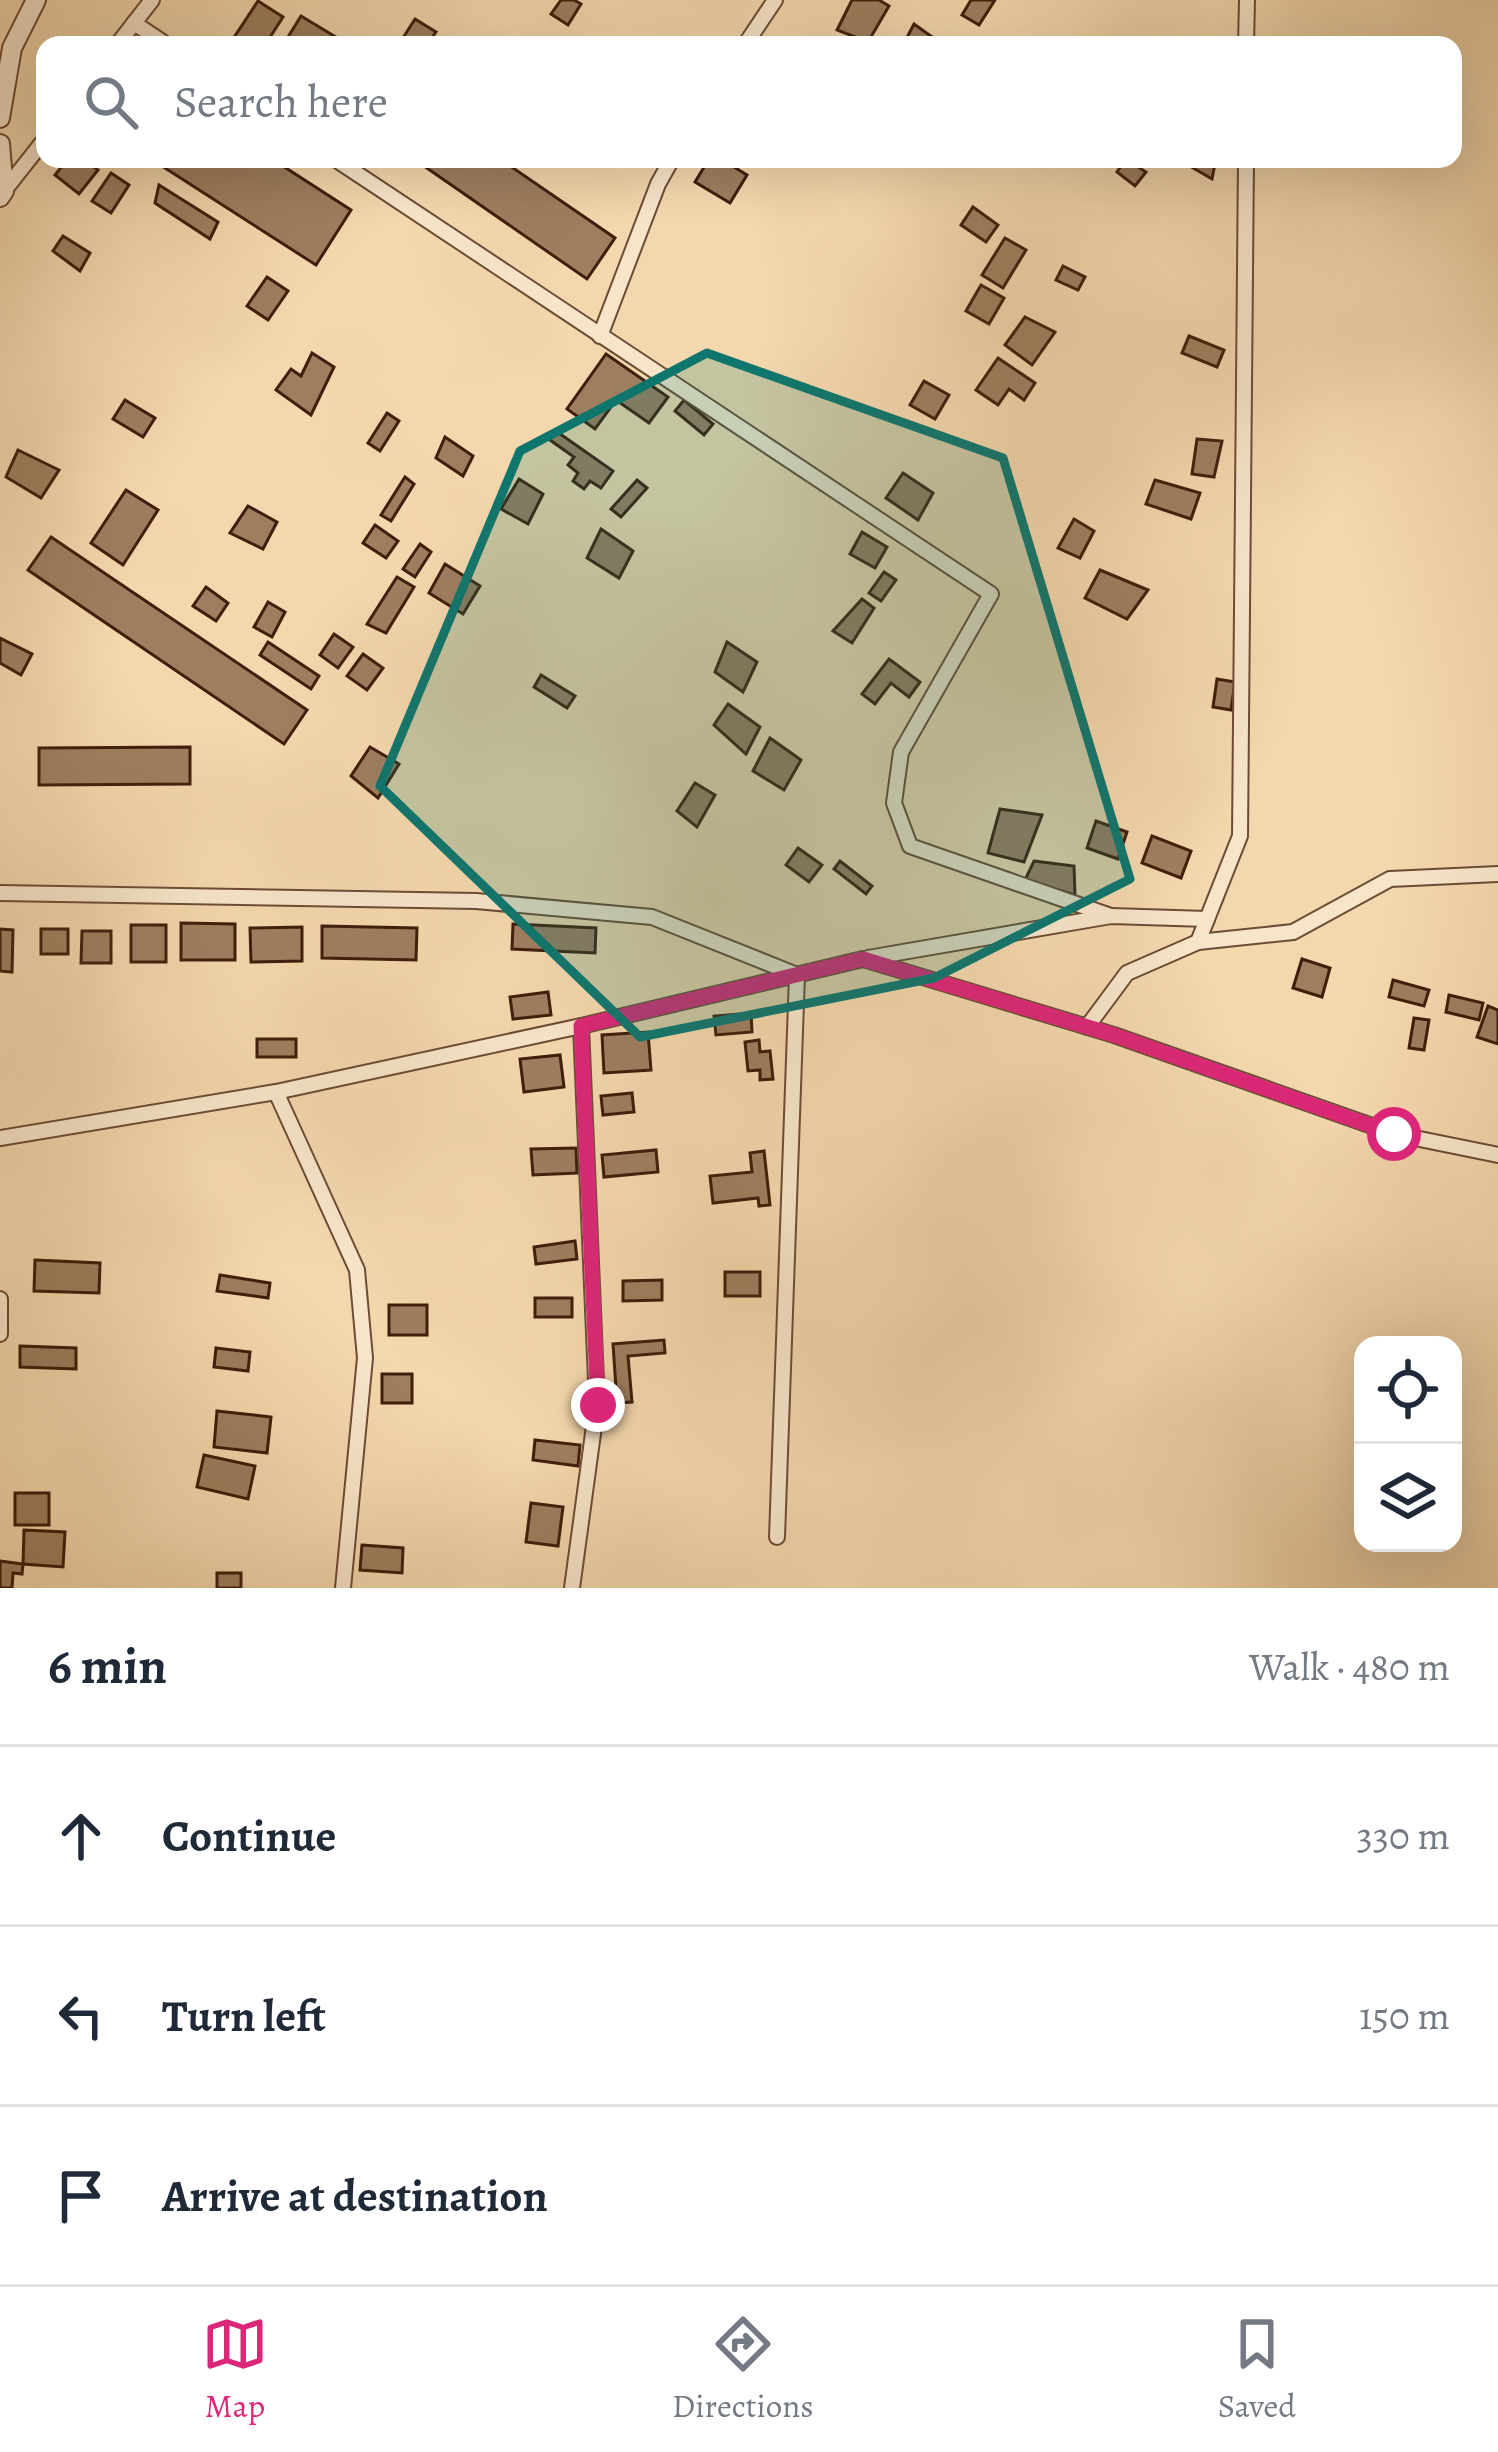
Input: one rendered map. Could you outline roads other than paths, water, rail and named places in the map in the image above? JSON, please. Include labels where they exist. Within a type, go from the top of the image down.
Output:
[{"type":"street","points":[[0,118],[12,48],[36,0]]},
{"type":"street","points":[[124,36],[152,0]]},
{"type":"street","points":[[751,36],[775,0]]},
{"type":"street","points":[[1246,0],[1246,36]]},
{"type":"street","points":[[134,23],[154,36]]},
{"type":"street","points":[[0,144],[2,194]]},
{"type":"street","points":[[2,194],[36,151]]},
{"type":"street","points":[[348,168],[991,594],[901,752],[894,803],[902,825],[910,846],[1111,916]]},
{"type":"street","points":[[600,336],[667,168]]},
{"type":"street","points":[[1198,942],[1240,836],[1246,168]]},
{"type":"street","points":[[1087,1027],[1127,973],[1198,942],[1293,932],[1390,879],[1498,874]]},
{"type":"street","points":[[0,892],[476,901],[652,917],[797,975]]},
{"type":"street","points":[[0,1138],[276,1092],[863,959],[1111,916],[1207,919]]},
{"type":"street","points":[[863,959],[1087,1027],[1394,1134],[1498,1154]]},
{"type":"street","points":[[778,1537],[797,975]]},
{"type":"street","points":[[572,1588],[598,1405],[581,1026]]},
{"type":"street","points":[[276,1092],[357,1270],[365,1358],[343,1588]]},
{"type":"street","points":[[0,1299],[0,1334]]}]
